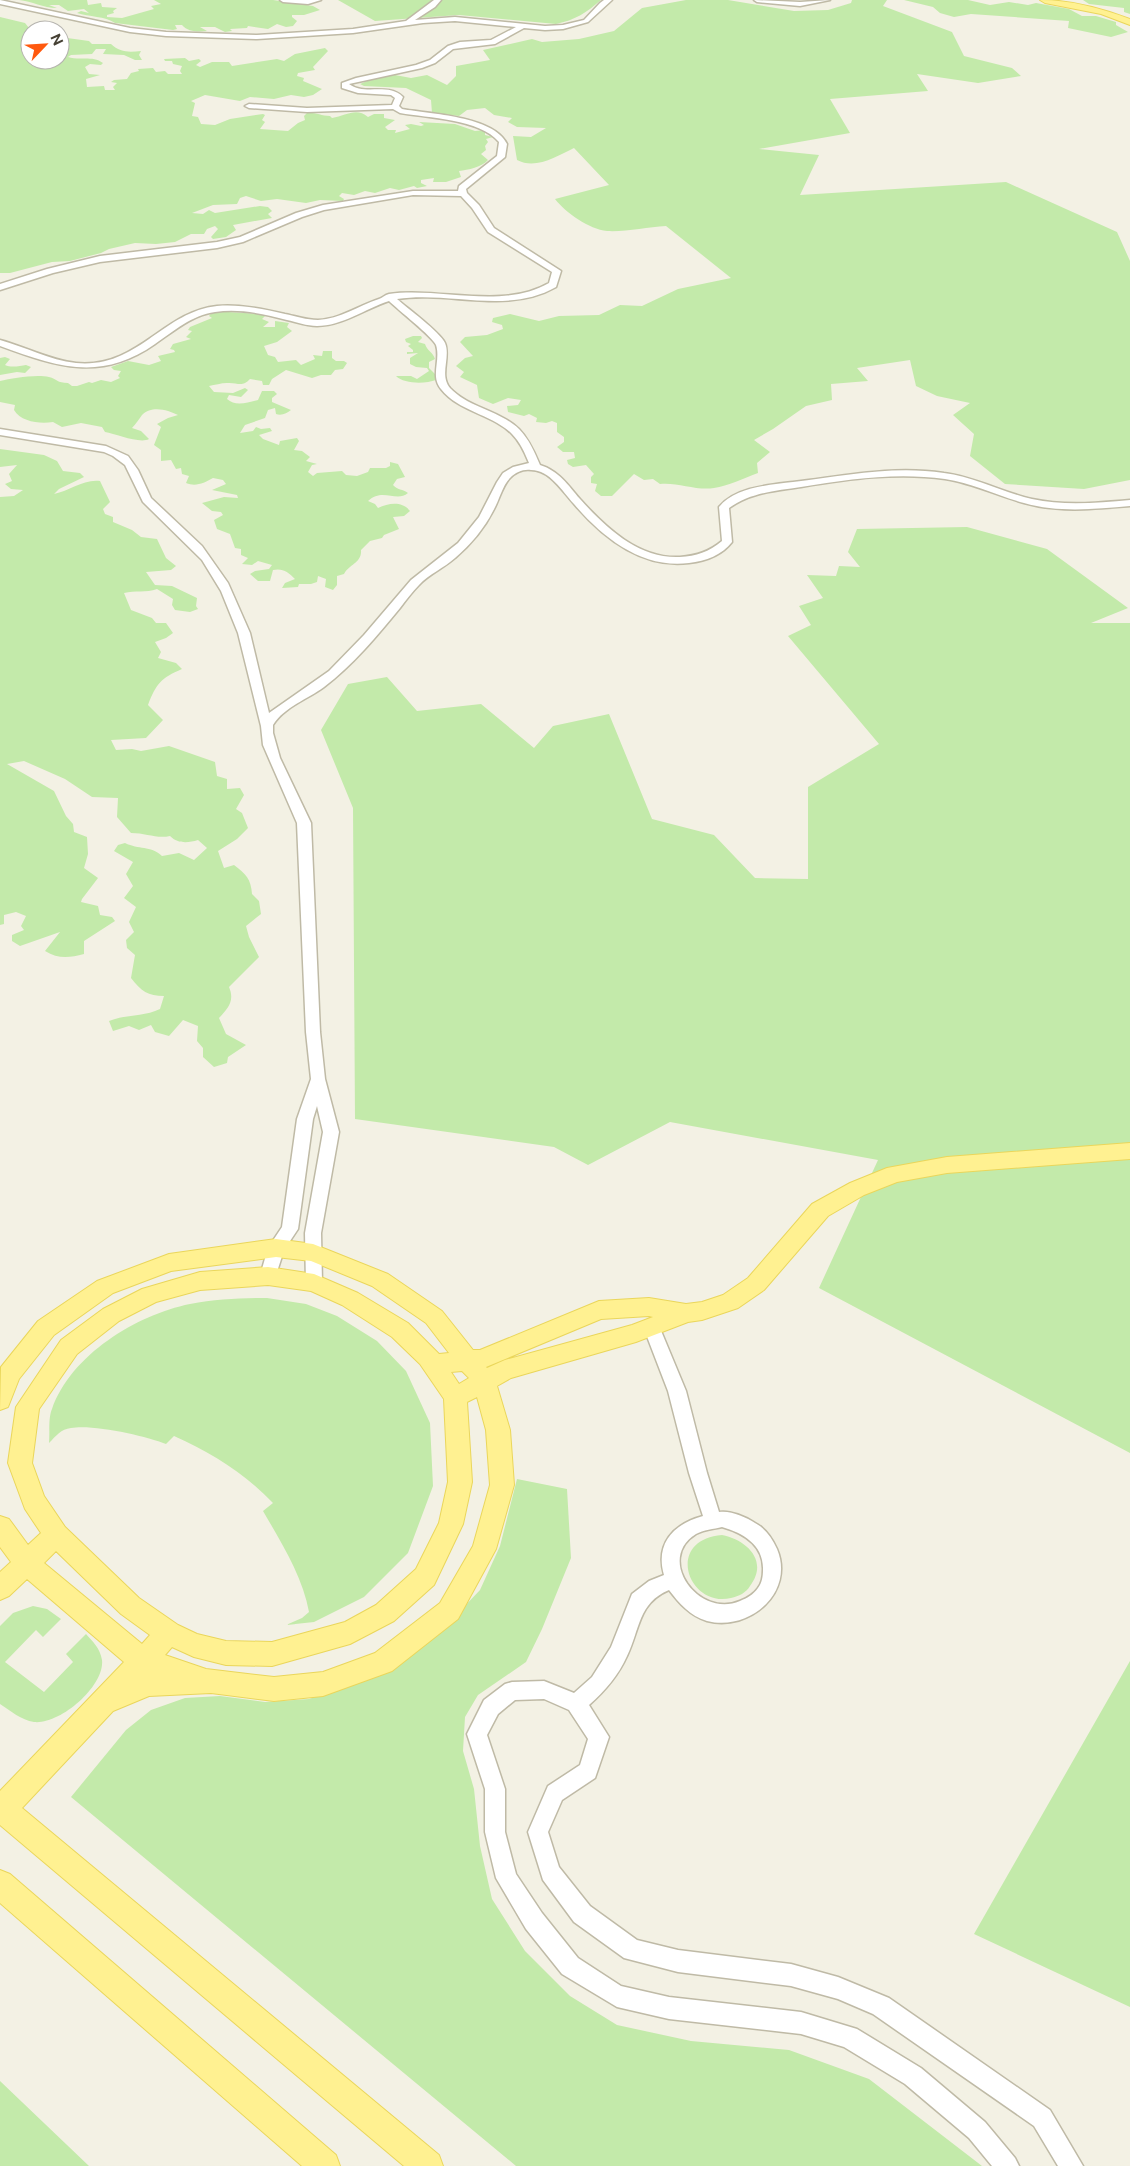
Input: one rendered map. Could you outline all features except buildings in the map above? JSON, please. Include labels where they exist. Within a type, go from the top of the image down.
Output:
[{"type":"main road","points":[[1044,0],[1103,12],[1130,22]]},
{"type":"main road","points":[[455,1397],[505,1370],[636,1333],[686,1313],[702,1311],[730,1302],[756,1284],[820,1210],[857,1188],[894,1174],[946,1165],[1130,1151]]},
{"type":"main road","points":[[0,1400],[9,1374],[46,1328],[105,1287],[169,1263],[276,1248],[313,1253],[380,1280],[434,1317],[484,1381],[498,1430],[502,1485],[484,1549],[449,1611],[383,1662],[323,1684],[274,1689],[211,1681],[143,1661],[26,1563],[0,1527]]},
{"type":"main road","points":[[268,1276],[314,1282],[350,1299],[400,1330],[434,1364],[455,1397],[460,1482],[452,1524],[425,1576],[385,1613],[350,1632],[272,1654],[226,1653],[194,1645],[169,1633],[130,1606],[56,1535],[34,1501],[20,1463],[28,1407],[69,1347],[111,1315],[150,1295],[200,1281],[268,1276]]},
{"type":"main road","points":[[434,1364],[482,1359],[599,1310],[649,1307],[686,1313]]},
{"type":"main road","points":[[0,1588],[56,1535]]},
{"type":"main road","points":[[169,1633],[1,1809],[428,2166]]},
{"type":"main road","points":[[104,1702],[149,1684],[211,1681]]},
{"type":"main road","points":[[0,1884],[322,2165]]},
{"type":"street","points":[[283,0],[308,2],[318,0]]},
{"type":"street","points":[[402,24],[422,14],[438,0]]},
{"type":"street","points":[[0,2],[107,26],[174,35],[257,37],[353,32],[402,24],[455,19],[545,28],[578,24],[586,21],[602,4],[609,0]]},
{"type":"street","points":[[757,0],[800,4],[827,0]]},
{"type":"street","points":[[395,107],[399,97],[396,94],[352,91],[345,86],[346,83],[356,79],[415,68],[429,63],[443,51],[454,46],[499,42],[522,26]]},
{"type":"street","points":[[249,106],[307,110],[395,107],[400,112],[482,126],[496,134],[503,142],[503,151],[501,157],[462,188],[463,194]]},
{"type":"street","points":[[0,287],[100,258],[217,245],[244,239],[299,215],[323,208],[413,193],[440,192],[463,194],[473,202],[491,230],[557,271],[558,277],[548,290],[520,298],[425,294],[406,294],[389,297],[368,304],[339,320],[326,323],[316,323],[233,308],[214,309],[199,313],[177,324],[140,352],[117,362],[88,366],[68,365],[0,343]]},
{"type":"street","points":[[389,297],[440,341],[444,349],[439,377],[444,388],[463,402],[514,430],[527,446],[536,467]]},
{"type":"street","points":[[0,432],[106,449],[117,453],[129,462],[145,498],[158,514],[197,545],[214,568],[244,634],[261,710],[267,726],[267,734],[282,778],[298,807],[304,823],[313,1032],[318,1079],[331,1132],[313,1232],[314,1282]]},
{"type":"street","points":[[267,726],[274,714],[322,683],[351,656],[418,580],[452,554],[475,530],[487,513],[507,475],[521,467],[536,467],[551,473],[563,483],[598,523],[628,547],[644,556],[661,560],[679,561],[717,552],[727,542],[727,524],[724,507],[744,494],[829,479],[876,474],[917,473],[947,476],[1030,502],[1064,507],[1130,503]]},
{"type":"street","points":[[268,1276],[276,1248],[290,1228],[305,1119],[318,1079]]},
{"type":"street","points":[[651,1326],[677,1391],[698,1473],[714,1520]]},
{"type":"street","points":[[722,1519],[739,1523],[755,1532],[765,1544],[772,1558],[773,1572],[770,1586],[761,1599],[749,1608],[734,1613],[718,1614],[702,1609],[686,1600],[673,1580],[670,1570],[670,1554],[677,1539],[689,1528],[704,1521],[722,1519]]},
{"type":"street","points":[[576,1703],[599,1684],[619,1652],[639,1600],[656,1587],[673,1580]]},
{"type":"street","points":[[1007,2166],[977,2130],[913,2076],[849,2037],[801,2023],[669,2008],[617,1996],[570,1966],[534,1921],[507,1878],[495,1832],[495,1789],[477,1734],[491,1707],[512,1691],[544,1690],[576,1703],[599,1736],[588,1771],[555,1793],[538,1832],[550,1873],[582,1914],[632,1950],[678,1961],[791,1974],[838,1988],[881,2006],[1042,2118],[1071,2166]]},
{"type":"green space","points":[[19,0],[87,0],[88,5],[101,3],[102,7],[117,8],[113,11],[114,13],[107,15],[107,17],[122,18],[154,9],[151,6],[161,4],[154,0],[273,0],[313,6],[320,10],[304,15],[292,15],[297,21],[293,26],[286,27],[277,24],[268,29],[248,26],[247,28],[230,29],[232,31],[225,32],[215,27],[200,27],[207,31],[197,31],[187,29],[182,25],[175,25],[177,29],[173,30],[115,23],[107,19],[77,13],[81,11],[89,13],[84,9],[68,11],[59,5],[49,5],[57,8],[52,8]]},
{"type":"green space","points":[[338,0],[601,0],[580,15],[556,24],[459,15],[375,21]]},
{"type":"green space","points":[[686,0],[728,0],[794,11],[828,10],[851,3],[852,0],[887,0],[883,6],[952,32],[964,56],[1012,68],[1021,76],[978,83],[917,74],[928,91],[830,99],[850,133],[759,149],[819,155],[800,195],[1006,182],[1117,232],[1130,261],[1130,480],[1084,489],[1005,484],[970,456],[974,434],[953,415],[970,403],[937,396],[916,386],[910,360],[857,368],[868,381],[831,384],[832,400],[806,406],[754,440],[770,452],[757,463],[758,473],[725,486],[707,489],[660,484],[653,479],[644,480],[634,474],[612,496],[601,496],[595,491],[597,484],[591,483],[591,477],[594,474],[586,465],[573,467],[568,464],[567,460],[575,458],[574,452],[563,452],[557,447],[564,442],[564,437],[557,432],[557,423],[552,421],[546,423],[536,422],[537,418],[529,414],[524,416],[508,412],[507,406],[518,405],[521,400],[508,398],[493,404],[479,398],[477,385],[460,377],[464,372],[456,366],[465,358],[473,356],[460,342],[465,337],[487,335],[503,329],[502,325],[492,322],[493,318],[510,314],[539,321],[559,316],[599,315],[620,305],[642,306],[678,289],[731,278],[666,226],[607,231],[586,224],[572,215],[555,199],[609,185],[574,148],[539,163],[524,163],[517,160],[513,136],[531,137],[546,128],[517,127],[508,122],[512,118],[494,115],[485,108],[467,110],[459,116],[432,113],[431,100],[406,88],[364,86],[360,84],[372,79],[395,75],[411,78],[427,75],[447,85],[456,76],[456,66],[490,60],[483,50],[532,39],[542,42],[579,39],[614,31],[642,8]]},
{"type":"green space","points":[[904,0],[968,0],[990,5],[1009,2],[1028,5],[1036,3],[1069,9],[1082,16],[1096,16],[1116,22],[1116,25],[1128,32],[1111,37],[1068,28],[1069,21],[971,14],[954,17],[940,13],[933,7]]},
{"type":"green space","points":[[1083,0],[1130,0],[1130,14],[1124,12],[1124,8],[1089,4]]},
{"type":"green space","points":[[0,17],[20,22],[20,70],[70,70],[70,57],[94,59],[103,63],[101,65],[90,64],[85,67],[89,74],[100,75],[86,79],[87,87],[104,86],[105,90],[115,90],[113,87],[117,83],[111,82],[127,79],[131,73],[139,71],[138,69],[153,68],[156,72],[165,71],[168,74],[182,74],[180,71],[182,66],[173,64],[172,61],[165,61],[164,59],[185,58],[189,61],[199,59],[201,61],[196,65],[200,67],[212,62],[229,62],[232,66],[277,59],[284,61],[295,54],[325,48],[328,51],[313,67],[315,70],[298,73],[297,76],[304,78],[303,81],[322,89],[313,95],[304,97],[291,95],[274,99],[250,97],[240,101],[205,95],[191,101],[195,103],[192,116],[198,117],[201,124],[215,125],[230,119],[263,114],[265,115],[262,120],[265,122],[260,129],[288,131],[305,120],[304,116],[307,113],[330,116],[332,118],[355,112],[368,117],[374,114],[384,114],[384,118],[395,120],[385,127],[388,130],[396,130],[395,133],[410,129],[405,125],[424,125],[419,122],[455,124],[475,131],[485,130],[485,135],[493,137],[486,139],[488,142],[485,146],[486,150],[481,154],[488,160],[479,166],[459,171],[461,177],[446,182],[433,182],[434,178],[421,180],[421,183],[427,186],[417,188],[414,186],[399,190],[390,188],[375,193],[365,191],[354,195],[342,193],[339,196],[344,199],[343,201],[320,200],[306,203],[277,199],[261,201],[246,196],[240,198],[237,204],[213,205],[192,213],[203,214],[209,210],[215,213],[260,206],[268,207],[272,211],[268,214],[272,218],[233,225],[236,230],[226,237],[213,239],[211,237],[218,229],[215,226],[207,229],[204,234],[191,234],[175,242],[156,244],[135,243],[70,261],[52,262],[10,273],[0,273]]},
{"type":"green space","points":[[70,38],[89,41],[92,44],[111,44],[125,51],[141,51],[139,55],[142,60],[135,60],[124,55],[103,54],[106,49],[96,49],[92,54],[71,55]]},
{"type":"green space","points":[[213,311],[260,314],[265,316],[262,319],[269,322],[263,327],[275,327],[275,321],[289,323],[287,327],[292,331],[277,342],[264,346],[268,355],[275,357],[278,362],[296,360],[301,365],[315,359],[313,355],[322,356],[323,351],[332,351],[332,358],[336,361],[347,363],[343,369],[335,370],[331,375],[321,375],[312,378],[286,370],[272,379],[269,385],[263,385],[262,381],[250,379],[242,384],[225,383],[209,386],[214,392],[233,393],[245,388],[248,390],[241,397],[229,395],[227,399],[234,403],[258,400],[262,391],[274,391],[277,394],[272,398],[272,402],[291,410],[280,415],[276,414],[275,408],[268,410],[265,418],[245,425],[240,433],[253,431],[256,427],[261,429],[270,428],[272,431],[259,435],[263,439],[279,445],[280,441],[297,438],[299,441],[294,450],[302,451],[310,457],[306,461],[317,464],[312,465],[308,472],[313,476],[317,473],[342,471],[346,475],[357,476],[368,472],[370,468],[386,468],[390,466],[390,462],[398,464],[405,477],[397,479],[393,485],[408,493],[403,496],[379,495],[368,501],[375,504],[378,508],[399,504],[407,508],[410,511],[404,516],[393,517],[399,529],[384,535],[382,538],[370,541],[361,550],[357,561],[344,574],[337,576],[337,585],[333,590],[325,587],[326,579],[318,576],[317,582],[311,584],[299,584],[298,587],[282,588],[285,583],[295,579],[285,571],[273,570],[270,581],[258,581],[250,574],[255,571],[269,569],[272,565],[258,561],[252,565],[242,564],[248,558],[241,555],[241,549],[235,548],[230,534],[217,529],[214,520],[223,515],[221,512],[212,511],[202,503],[224,497],[238,498],[237,495],[212,490],[226,484],[223,480],[213,478],[203,483],[186,483],[189,476],[182,474],[181,468],[176,469],[171,460],[161,461],[161,450],[154,445],[161,427],[157,424],[178,415],[160,409],[146,412],[132,428],[141,431],[149,439],[140,440],[105,432],[102,427],[81,423],[62,427],[53,422],[42,423],[26,420],[14,410],[15,405],[0,402],[0,381],[38,376],[49,377],[72,386],[101,380],[111,382],[120,378],[118,376],[121,371],[114,370],[111,367],[128,361],[149,365],[161,361],[158,356],[175,352],[170,349],[173,344],[191,339],[186,337],[192,331],[188,330],[190,327],[212,318],[209,316]]},
{"type":"green space","points":[[421,336],[422,338],[418,342],[425,344],[434,357],[435,359],[429,362],[429,368],[436,375],[436,380],[426,382],[404,381],[396,376],[411,376],[417,379],[429,371],[427,368],[416,367],[410,364],[410,358],[418,353],[407,354],[407,352],[413,352],[413,350],[408,346],[411,344],[406,342],[405,339]]},
{"type":"green space","points":[[0,358],[10,359],[5,365],[7,366],[26,365],[31,367],[25,373],[17,372],[0,375]]},
{"type":"green space","points":[[0,449],[44,455],[57,461],[63,471],[80,473],[84,477],[59,489],[54,494],[82,483],[100,481],[110,502],[103,509],[105,514],[113,517],[113,522],[132,530],[141,537],[157,539],[166,558],[176,566],[171,570],[146,572],[155,585],[172,586],[197,598],[196,606],[198,609],[190,612],[175,610],[172,605],[173,599],[157,589],[124,593],[131,610],[152,618],[156,623],[166,623],[173,633],[155,642],[161,652],[158,658],[176,663],[182,669],[160,682],[154,692],[148,705],[163,720],[146,738],[111,740],[116,750],[132,749],[141,751],[169,746],[215,762],[217,776],[227,779],[227,789],[240,788],[244,795],[236,809],[242,813],[248,828],[237,839],[218,851],[224,868],[234,865],[242,871],[249,881],[252,894],[259,901],[261,914],[246,926],[259,957],[229,987],[231,1000],[219,1018],[226,1034],[246,1045],[228,1057],[227,1063],[214,1067],[203,1057],[203,1048],[197,1041],[198,1026],[183,1020],[169,1036],[155,1032],[151,1025],[139,1030],[129,1026],[113,1031],[109,1021],[154,1012],[160,1009],[164,996],[145,992],[131,978],[135,955],[127,948],[126,940],[134,932],[129,922],[136,907],[124,898],[133,886],[126,874],[133,862],[114,851],[118,845],[125,843],[153,850],[162,856],[179,853],[194,860],[207,848],[198,840],[183,842],[170,836],[161,837],[131,833],[117,817],[118,798],[92,797],[65,779],[24,761],[7,764],[54,791],[66,816],[73,824],[74,832],[87,837],[88,854],[84,868],[98,878],[81,902],[98,906],[100,915],[112,917],[115,921],[84,941],[84,954],[68,957],[59,957],[45,951],[60,932],[20,946],[12,941],[12,935],[24,930],[21,926],[26,916],[16,912],[4,915],[4,924],[0,925],[0,497],[14,496],[23,490],[11,489],[5,484],[12,481],[9,474],[17,465],[0,467]]},
{"type":"green space","points":[[967,527],[1047,549],[1128,608],[1091,623],[1130,623],[1130,1453],[819,1288],[878,1160],[670,1122],[588,1165],[554,1147],[355,1119],[353,808],[321,730],[348,684],[387,677],[417,711],[481,704],[534,748],[553,726],[609,714],[652,819],[714,835],[755,878],[808,879],[808,787],[879,744],[788,636],[811,625],[799,606],[823,598],[807,575],[836,576],[839,566],[860,567],[848,552],[857,529]]},
{"type":"green space","points":[[267,1298],[306,1304],[337,1316],[377,1341],[406,1371],[430,1423],[433,1486],[408,1553],[364,1597],[314,1622],[286,1625],[302,1618],[309,1612],[306,1599],[291,1560],[263,1511],[273,1503],[251,1482],[201,1449],[174,1436],[166,1444],[119,1432],[81,1427],[64,1430],[49,1443],[51,1413],[61,1389],[74,1371],[108,1340],[148,1317],[169,1309],[209,1301]]},
{"type":"green space","points":[[517,1479],[567,1489],[571,1558],[542,1629],[526,1662],[478,1695],[465,1717],[463,1751],[474,1789],[480,1846],[492,1899],[525,1951],[570,1996],[617,2025],[691,2041],[789,2050],[869,2079],[982,2166],[516,2166],[71,1797],[126,1730],[151,1710],[185,1698],[220,1696],[265,1702],[309,1699],[359,1682],[441,1631],[480,1590],[500,1546]]},
{"type":"green space","points":[[722,1535],[747,1547],[756,1560],[755,1577],[748,1588],[731,1598],[716,1598],[703,1593],[694,1584],[689,1572],[688,1560],[693,1548],[704,1540]]},
{"type":"green space","points":[[33,1606],[47,1609],[61,1619],[43,1637],[36,1630],[5,1662],[44,1692],[73,1662],[66,1654],[86,1634],[98,1649],[102,1660],[101,1670],[96,1681],[79,1702],[68,1711],[56,1717],[34,1722],[20,1717],[0,1704],[0,1626],[13,1613]]},
{"type":"green space","points":[[1130,1661],[1130,2007],[974,1934]]},
{"type":"green space","points":[[0,2081],[89,2166],[0,2166]]}]
